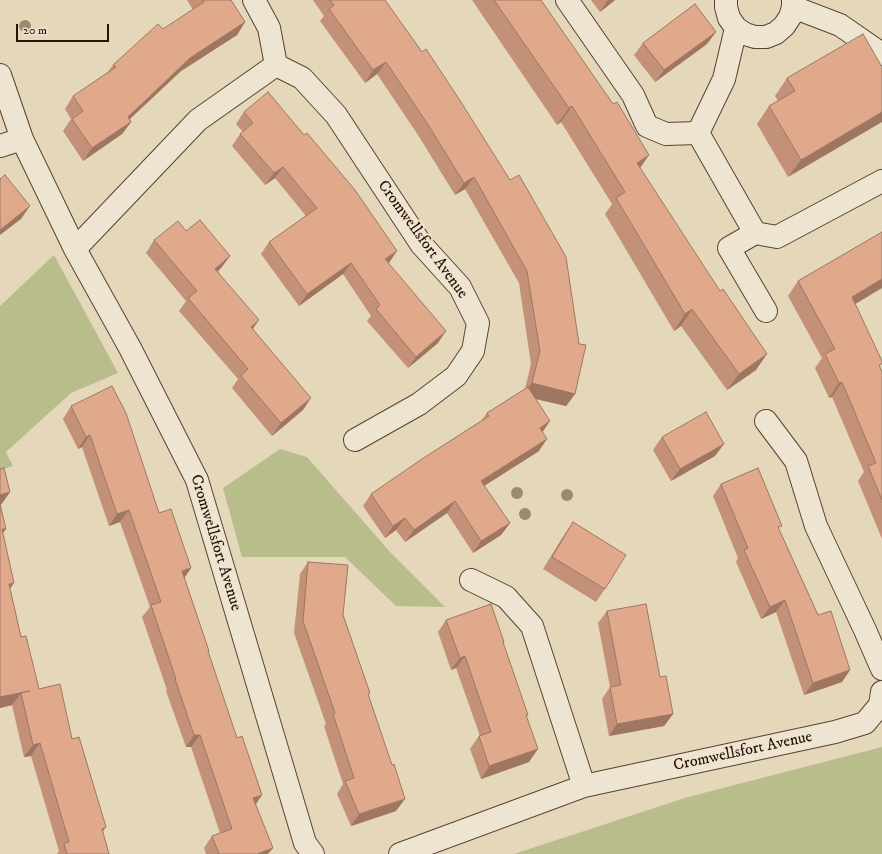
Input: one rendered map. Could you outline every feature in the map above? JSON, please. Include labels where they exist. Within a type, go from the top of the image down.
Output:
[{"type":"street","points":[[75,249],[198,120],[276,65],[269,28],[254,0]]},
{"type":"street","points":[[567,0],[633,95],[647,126],[666,134],[698,133]]},
{"type":"street","points":[[726,0],[729,18],[736,28],[745,34],[755,37],[766,37],[776,33],[784,26],[790,17],[793,3],[840,25],[882,54]]},
{"type":"street","points":[[698,133],[724,79],[736,28]]},
{"type":"street","name":"Cromwellsfort Avenue","points":[[276,65],[302,78],[336,115],[422,244],[460,287],[478,323],[473,351],[456,376],[419,404],[355,440]]},
{"type":"street","name":"Cromwellsfort Avenue","points":[[0,76],[22,139],[75,249],[130,348],[197,480],[305,843],[313,854]]},
{"type":"street","points":[[698,133],[755,233]]},
{"type":"street","points":[[0,146],[22,139]]},
{"type":"street","points":[[766,311],[729,248],[755,233],[777,237],[882,181]]},
{"type":"street","points":[[766,421],[796,461],[816,526],[866,630],[882,669]]},
{"type":"street","points":[[471,580],[506,597],[532,626],[584,786]]},
{"type":"street","name":"Cromwellsfort Avenue","points":[[400,854],[584,786],[835,732],[865,723],[880,705],[882,692]]},
{"type":"green space","points":[[54,255],[118,373],[71,393],[6,452],[13,466],[0,470],[0,306]]},
{"type":"green space","points":[[280,449],[307,457],[391,553],[445,607],[396,606],[345,557],[242,557],[223,488]]},
{"type":"green space","points":[[882,747],[882,854],[514,854],[688,797]]},
{"type":"building","points":[[203,0],[231,0],[245,22],[190,58],[128,117],[131,122],[92,148],[72,119],[83,111],[73,96],[116,67],[113,65],[158,24],[163,29],[204,2]]},
{"type":"building","points":[[330,0],[385,0],[422,52],[426,49],[510,180],[519,175],[566,257],[579,344],[586,345],[575,394],[532,383],[540,351],[527,271],[474,177],[464,183],[427,123],[386,62],[373,70],[329,9],[334,5]]},
{"type":"building","points":[[494,0],[541,0],[613,104],[617,102],[649,155],[637,163],[720,291],[723,289],[767,354],[739,374],[692,309],[685,314],[616,198],[625,192],[572,106],[569,108]]},
{"type":"building","points":[[695,4],[716,32],[664,70],[643,43]]},
{"type":"building","points":[[863,34],[882,67],[882,112],[801,160],[769,106],[795,91],[787,78]]},
{"type":"building","points":[[268,92],[304,135],[307,133],[355,190],[397,251],[385,259],[446,331],[416,357],[376,309],[380,305],[351,263],[307,294],[269,242],[317,208],[283,167],[274,173],[240,134],[253,123],[244,112]]},
{"type":"building","points":[[5,175],[30,206],[0,230],[0,179]]},
{"type":"building","points":[[200,220],[230,256],[215,269],[259,320],[251,327],[311,398],[281,423],[241,376],[248,369],[188,298],[197,291],[154,240],[178,221],[186,231]]},
{"type":"building","points":[[882,232],[882,279],[852,297],[882,361],[882,364],[879,365],[882,372],[882,500],[868,466],[876,463],[842,382],[839,383],[825,354],[835,349],[798,281]]},
{"type":"building","points":[[112,386],[126,413],[159,513],[171,509],[191,568],[182,571],[237,738],[242,736],[262,795],[253,798],[273,848],[257,854],[219,854],[212,836],[232,829],[200,735],[194,735],[151,605],[161,602],[129,510],[117,514],[90,435],[86,437],[71,406]]},
{"type":"building","points":[[528,387],[550,421],[540,428],[547,439],[481,481],[510,523],[481,541],[455,501],[414,530],[405,518],[393,526],[371,494],[489,416],[487,413]]},
{"type":"building","points":[[706,412],[724,444],[680,469],[662,437]]},
{"type":"building","points":[[4,468],[10,492],[0,495],[0,469]]},
{"type":"building","points":[[758,468],[782,526],[778,527],[818,615],[831,611],[850,670],[813,683],[785,600],[770,607],[744,550],[748,548],[721,484]]},
{"type":"building","points":[[0,504],[6,529],[2,529],[14,583],[9,584],[21,637],[26,636],[39,689],[60,684],[72,739],[79,737],[106,827],[102,829],[109,854],[67,854],[64,843],[69,842],[40,743],[33,745],[21,693],[30,691],[0,697]]},
{"type":"building","points":[[573,522],[626,555],[605,589],[552,557]]},
{"type":"building","points":[[308,562],[348,565],[343,615],[370,693],[368,694],[392,765],[394,764],[405,799],[359,814],[345,781],[354,778],[333,714],[335,713],[303,621]]},
{"type":"building","points":[[491,604],[538,749],[489,766],[479,736],[491,732],[465,656],[460,658],[446,620]]},
{"type":"building","points":[[646,604],[660,677],[666,676],[673,714],[617,724],[610,687],[621,685],[607,611]]}]
